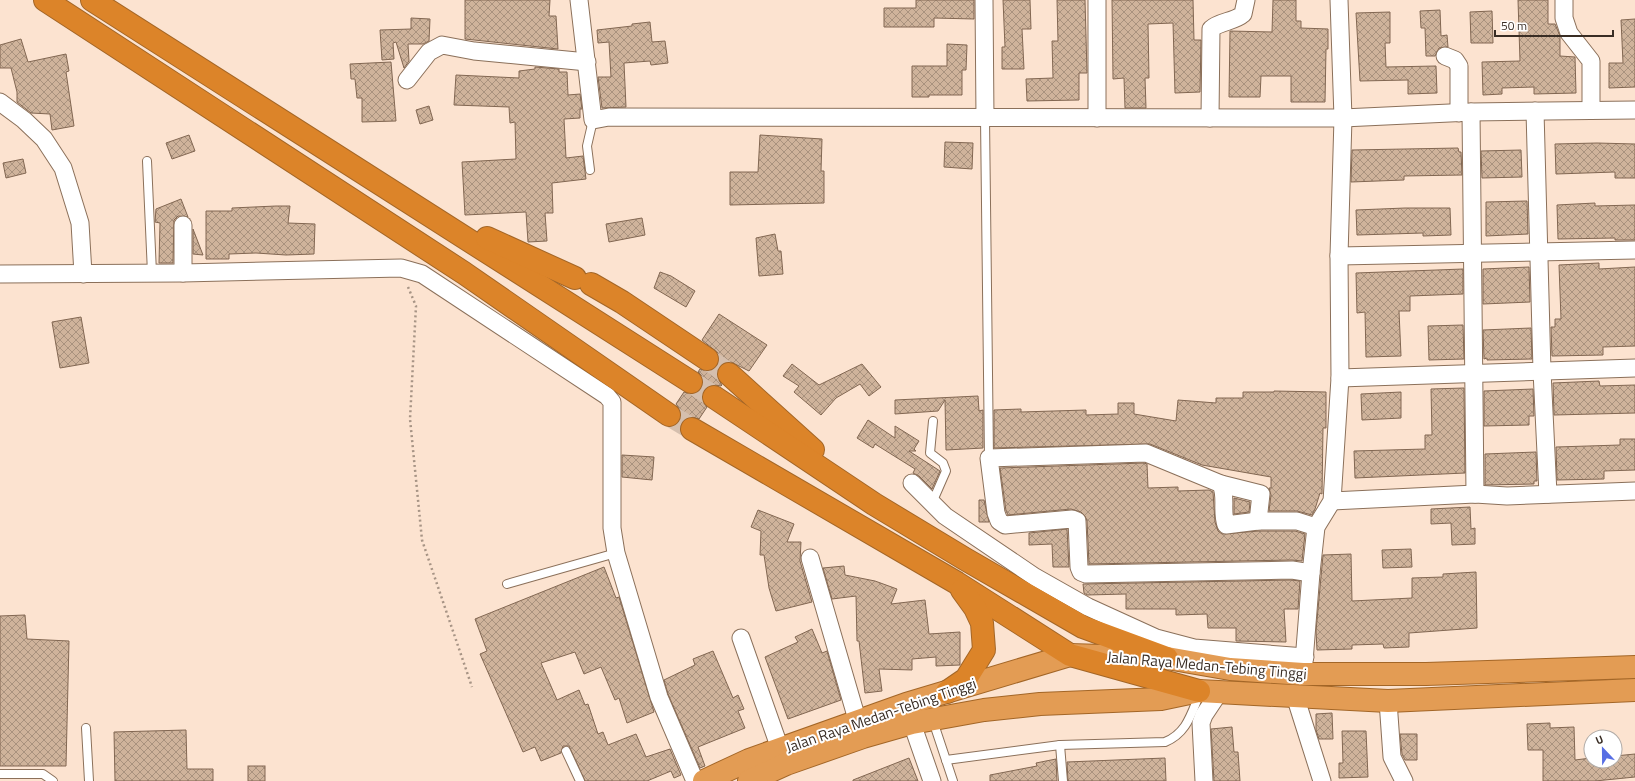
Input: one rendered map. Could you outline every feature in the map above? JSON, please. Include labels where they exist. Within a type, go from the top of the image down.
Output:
[{"type":"highway","points":[[45,0],[464,273],[669,415]]},
{"type":"highway","points":[[92,0],[414,207],[469,239],[691,382]]},
{"type":"highway","points":[[414,207],[583,281],[622,302],[707,358]]},
{"type":"highway","points":[[729,374],[874,504]]},
{"type":"highway","points":[[714,397],[874,504],[964,559],[1083,627],[1167,658]]},
{"type":"highway","points":[[692,429],[957,583],[1070,655],[1207,691]]},
{"type":"highway","points":[[947,692],[966,679],[984,650],[982,623],[975,608],[957,583]]},
{"type":"highway","name":"Jalan Raya Medan-Tebing Tinggi","points":[[917,716],[947,692],[1070,655],[1167,658],[1230,669],[1304,665],[1426,674],[1635,668]]},
{"type":"highway","name":"Jalan Raya Medan-Tebing Tinggi","points":[[704,781],[749,760],[783,756],[860,729],[917,716],[1040,704],[1161,698],[1207,691],[1388,701],[1635,690]]},
{"type":"highway","name":"Jalan Raya Medan-Tebing Tinggi","points":[[749,781],[783,756]]},
{"type":"street","points":[[579,0],[593,120],[609,116],[1343,118],[1465,112],[1591,109],[1635,110]]},
{"type":"street","points":[[984,0],[985,118]]},
{"type":"street","points":[[1097,118],[1098,0]]},
{"type":"street","points":[[1210,118],[1211,29],[1215,26],[1238,19],[1243,14],[1246,0]]},
{"type":"street","points":[[912,482],[945,516],[1035,577],[1088,607],[1156,638],[1194,648],[1304,665],[1316,527],[1332,501],[1340,378],[1339,256],[1343,118],[1340,0]]},
{"type":"street","points":[[1564,0],[1564,18],[1569,33],[1591,61],[1591,109]]},
{"type":"street","points":[[406,80],[429,52],[442,45],[474,51],[587,62]]},
{"type":"street","points":[[1445,56],[1455,60],[1459,66],[1465,112],[1472,252],[1475,374],[1475,494]]},
{"type":"street","points":[[0,102],[24,120],[44,139],[63,168],[80,223],[83,274]]},
{"type":"street","points":[[1535,111],[1540,251],[1542,371],[1548,494]]},
{"type":"street","points":[[183,225],[183,273]]},
{"type":"street","points":[[1339,256],[1472,252],[1635,250]]},
{"type":"street","points":[[0,274],[183,273],[401,268],[422,274],[607,396],[612,402],[612,528],[616,553],[659,697],[695,781]]},
{"type":"street","points":[[1340,378],[1635,368]]},
{"type":"street","points":[[1258,521],[1261,494],[1221,484],[1146,453],[989,458],[996,513],[999,521],[1004,525],[1072,519],[1077,521],[1079,566],[1081,572],[1086,574],[1292,570],[1311,573]]},
{"type":"street","points":[[1221,484],[1224,491],[1223,518],[1226,524],[1258,521],[1297,521],[1316,527]]},
{"type":"street","points":[[1332,501],[1475,494],[1507,496],[1635,490]]},
{"type":"street","points":[[810,558],[860,729]]},
{"type":"street","points":[[741,638],[783,756]]},
{"type":"street","points":[[1204,781],[1201,723],[1204,715],[1207,691]]},
{"type":"street","points":[[1295,696],[1322,781]]},
{"type":"street","points":[[1388,701],[1392,757],[1404,781]]},
{"type":"street","points":[[917,716],[932,781]]},
{"type":"lane","points":[[985,118],[989,458]]},
{"type":"lane","points":[[590,170],[587,146],[593,120]]},
{"type":"lane","points":[[146,161],[152,273]]},
{"type":"lane","points":[[932,503],[946,471],[943,463],[930,453],[933,421]]},
{"type":"lane","points":[[507,584],[616,553]]},
{"type":"lane","points":[[946,760],[1060,745],[1165,742],[1175,738],[1182,732],[1207,691]]},
{"type":"lane","points":[[917,716],[946,760],[953,781]]},
{"type":"lane","points":[[86,728],[89,781]]},
{"type":"lane","points":[[1060,745],[1063,781]]},
{"type":"lane","points":[[566,751],[580,781]]},
{"type":"lane","points":[[0,774],[43,774],[53,781]]},
{"type":"path","points":[[401,268],[416,306],[410,419],[422,540],[472,687]]},
{"type":"building","points":[[465,0],[550,0],[549,16],[556,16],[558,49],[465,39]]},
{"type":"building","points":[[916,0],[974,0],[974,19],[934,18],[934,27],[884,27],[884,8],[916,8]]},
{"type":"building","points":[[1003,0],[1030,0],[1031,29],[1022,29],[1024,69],[1002,69],[1002,47],[1005,47]]},
{"type":"building","points":[[1057,0],[1085,0],[1087,73],[1079,73],[1079,100],[1027,101],[1026,79],[1053,78],[1052,41],[1058,41]]},
{"type":"building","points":[[1112,0],[1193,0],[1194,40],[1201,40],[1200,92],[1175,93],[1173,23],[1148,24],[1149,78],[1145,78],[1146,108],[1125,108],[1124,78],[1113,79]]},
{"type":"building","points":[[1273,0],[1296,0],[1296,21],[1301,21],[1301,28],[1328,29],[1325,102],[1291,102],[1291,76],[1261,76],[1260,97],[1229,97],[1230,31],[1272,32]]},
{"type":"building","points":[[1518,0],[1548,0],[1548,24],[1555,24],[1560,36],[1560,56],[1575,57],[1576,93],[1534,94],[1534,87],[1502,88],[1502,94],[1483,95],[1482,62],[1520,61]]},
{"type":"building","points":[[1440,10],[1441,36],[1447,35],[1448,47],[1439,48],[1435,56],[1426,56],[1425,28],[1421,28],[1420,11]]},
{"type":"building","points":[[1492,11],[1493,43],[1471,43],[1470,12]]},
{"type":"building","points":[[1390,12],[1390,43],[1385,43],[1386,67],[1436,66],[1437,93],[1408,94],[1408,80],[1360,81],[1356,13]]},
{"type":"building","points":[[411,18],[430,19],[429,41],[423,44],[408,44],[409,61],[404,68],[396,42],[393,43],[394,59],[382,60],[380,30],[411,29]]},
{"type":"building","points":[[1635,19],[1635,87],[1609,88],[1609,63],[1623,63],[1621,20]]},
{"type":"building","points":[[650,22],[652,42],[665,41],[668,63],[651,65],[650,61],[624,63],[626,107],[602,108],[598,77],[611,77],[609,42],[598,43],[597,30],[632,26],[632,24]]},
{"type":"building","points":[[21,39],[28,62],[66,54],[69,71],[66,72],[74,126],[52,130],[50,114],[31,113],[17,102],[17,92],[11,68],[0,68],[0,45]]},
{"type":"building","points":[[947,44],[967,45],[966,70],[962,70],[962,95],[929,95],[929,97],[912,97],[912,66],[947,66]]},
{"type":"building","points":[[391,62],[396,121],[362,122],[362,98],[357,98],[355,79],[351,79],[350,64]]},
{"type":"building","points":[[535,67],[559,69],[559,72],[567,72],[568,95],[580,94],[582,109],[580,109],[580,118],[564,119],[566,158],[583,156],[586,179],[552,183],[553,213],[545,213],[547,241],[528,242],[526,212],[465,215],[462,162],[516,159],[515,122],[510,123],[509,107],[454,105],[456,75],[519,78],[519,71],[535,69]]},
{"type":"building","points":[[429,106],[433,120],[420,124],[416,110]]},
{"type":"building","points":[[189,135],[195,151],[172,159],[166,143]]},
{"type":"building","points":[[760,135],[822,139],[821,171],[824,171],[824,203],[730,205],[730,172],[758,172]]},
{"type":"building","points":[[945,142],[973,143],[972,169],[944,167]]},
{"type":"building","points":[[1555,144],[1635,144],[1635,178],[1615,178],[1615,172],[1556,174]]},
{"type":"building","points":[[1458,148],[1459,152],[1461,152],[1462,175],[1404,176],[1404,180],[1351,182],[1352,150]]},
{"type":"building","points":[[1521,150],[1522,177],[1482,178],[1481,151]]},
{"type":"building","points":[[23,159],[26,173],[6,178],[3,163]]},
{"type":"building","points":[[181,199],[188,217],[178,216],[174,220],[173,263],[159,263],[160,223],[155,222],[156,209]]},
{"type":"building","points":[[1527,201],[1528,234],[1486,236],[1486,202]]},
{"type":"building","points":[[1595,203],[1595,206],[1635,205],[1635,240],[1615,240],[1615,238],[1558,239],[1557,205]]},
{"type":"building","points":[[290,206],[288,223],[315,224],[314,254],[229,254],[229,259],[206,259],[206,211],[232,211],[232,208]]},
{"type":"building","points":[[1450,208],[1451,235],[1423,236],[1423,233],[1357,235],[1356,210]]},
{"type":"building","points":[[642,218],[645,235],[609,242],[606,224]]},
{"type":"building","points":[[193,229],[203,255],[193,254]]},
{"type":"building","points":[[775,234],[778,251],[781,251],[783,274],[759,276],[756,238]]},
{"type":"building","points":[[1599,263],[1599,269],[1635,267],[1635,346],[1603,347],[1603,355],[1552,356],[1551,327],[1555,327],[1555,319],[1561,319],[1559,265]]},
{"type":"building","points":[[1529,267],[1530,302],[1483,304],[1483,269]]},
{"type":"building","points":[[1463,269],[1463,294],[1410,296],[1410,311],[1399,311],[1401,356],[1366,357],[1365,312],[1357,313],[1356,273]]},
{"type":"building","points":[[660,272],[671,276],[695,291],[686,307],[654,288]]},
{"type":"building","points":[[719,314],[767,345],[749,371],[731,362],[726,362],[720,365],[717,371],[717,377],[722,385],[709,386],[703,390],[703,402],[707,407],[699,419],[692,417],[685,418],[681,423],[679,422],[681,416],[680,410],[676,404],[684,392],[691,394],[697,393],[701,389],[703,382],[702,376],[698,372],[700,369],[707,371],[713,370],[718,366],[718,353],[702,340]]},
{"type":"building","points":[[81,317],[89,363],[60,368],[52,322]]},
{"type":"building","points":[[1463,325],[1464,359],[1429,360],[1428,326]]},
{"type":"building","points":[[1531,328],[1532,359],[1484,359],[1483,330]]},
{"type":"building","points":[[792,364],[819,385],[862,364],[881,387],[869,396],[860,384],[836,398],[821,415],[794,392],[799,386],[783,376]]},
{"type":"building","points":[[1599,381],[1600,386],[1635,385],[1635,413],[1554,415],[1553,383]]},
{"type":"building","points":[[1464,388],[1465,473],[1355,478],[1354,451],[1425,449],[1425,435],[1432,435],[1431,389]]},
{"type":"building","points":[[1533,389],[1534,416],[1529,416],[1529,425],[1484,426],[1484,391]]},
{"type":"building","points":[[1243,392],[1326,392],[1326,428],[1323,428],[1322,494],[1320,493],[1312,515],[1297,511],[1269,511],[1271,495],[1269,488],[1271,488],[1271,477],[1202,465],[1150,444],[994,448],[994,410],[1021,409],[1021,412],[1086,410],[1086,415],[1118,414],[1118,403],[1134,403],[1134,414],[1176,421],[1178,400],[1216,403],[1216,398],[1243,398]]},
{"type":"building","points":[[1401,392],[1401,418],[1362,420],[1361,394]]},
{"type":"building","points":[[978,396],[979,411],[983,410],[983,448],[946,450],[945,400],[938,411],[895,414],[895,400]]},
{"type":"building","points":[[868,420],[895,438],[895,426],[919,441],[914,449],[916,451],[909,451],[940,471],[932,489],[919,476],[913,473],[915,469],[875,444],[873,448],[857,438]]},
{"type":"building","points":[[1620,439],[1635,439],[1635,470],[1604,471],[1604,479],[1557,480],[1556,447],[1620,445]]},
{"type":"building","points":[[1536,452],[1537,481],[1534,481],[1534,484],[1485,485],[1485,454]]},
{"type":"building","points":[[622,455],[654,457],[652,480],[622,477]]},
{"type":"building","points":[[1147,464],[1148,488],[1178,487],[1178,491],[1209,490],[1213,492],[1215,522],[1218,531],[1222,534],[1259,531],[1295,531],[1305,534],[1302,561],[1089,564],[1087,521],[1081,512],[1071,509],[1008,515],[1006,511],[1000,468]]},
{"type":"building","points":[[1234,498],[1250,502],[1249,512],[1234,514]]},
{"type":"building","points":[[979,500],[984,500],[989,522],[979,522]]},
{"type":"building","points":[[1470,507],[1471,529],[1475,528],[1475,544],[1452,545],[1451,523],[1431,524],[1431,509]]},
{"type":"building","points":[[758,510],[794,524],[787,542],[801,542],[800,561],[812,602],[776,611],[769,588],[764,555],[760,555],[761,531],[751,527]]},
{"type":"building","points":[[1067,529],[1069,567],[1053,567],[1052,544],[1029,545],[1029,533]]},
{"type":"building","points":[[1411,549],[1412,567],[1383,568],[1382,550]]},
{"type":"building","points":[[1351,554],[1352,601],[1412,598],[1412,578],[1443,577],[1443,574],[1476,572],[1477,628],[1409,633],[1409,647],[1384,648],[1383,644],[1352,645],[1352,649],[1317,650],[1316,631],[1323,555]]},
{"type":"building","points":[[844,566],[845,575],[875,581],[897,589],[891,604],[925,600],[929,634],[960,632],[960,665],[936,666],[936,657],[912,659],[912,670],[879,669],[882,691],[865,693],[859,641],[857,641],[856,596],[832,599],[823,568]]},
{"type":"building","points":[[604,567],[616,598],[619,597],[654,712],[627,723],[619,698],[615,700],[601,667],[584,674],[575,652],[541,663],[557,700],[579,690],[585,705],[588,704],[598,734],[603,732],[608,745],[636,734],[646,757],[670,749],[681,775],[674,778],[671,771],[647,781],[585,781],[569,746],[563,746],[561,753],[541,761],[535,747],[523,752],[480,654],[487,651],[475,619]]},
{"type":"building","points":[[1300,581],[1298,609],[1284,609],[1286,642],[1236,641],[1236,628],[1208,628],[1207,614],[1176,615],[1176,609],[1126,609],[1126,594],[1087,595],[1084,593],[1083,584]]},
{"type":"building","points":[[25,615],[27,639],[69,641],[66,766],[0,766],[0,616]]},
{"type":"building","points":[[812,629],[822,653],[827,651],[841,700],[788,719],[765,657],[798,642],[795,637]]},
{"type":"building","points":[[713,651],[733,698],[738,695],[744,709],[738,711],[745,728],[698,747],[705,766],[700,768],[668,694],[664,680],[695,665],[693,659]]},
{"type":"building","points":[[1332,713],[1333,739],[1319,739],[1316,730],[1316,714]]},
{"type":"building","points":[[1550,723],[1550,728],[1574,727],[1575,760],[1583,759],[1583,769],[1623,769],[1623,755],[1635,754],[1635,777],[1595,781],[1543,781],[1543,750],[1528,750],[1527,724]]},
{"type":"building","points":[[1232,727],[1234,752],[1238,752],[1240,781],[1214,781],[1211,729]]},
{"type":"building","points":[[186,730],[187,769],[213,769],[213,781],[115,781],[114,732]]},
{"type":"building","points":[[1342,731],[1366,731],[1368,777],[1339,778],[1339,763],[1343,763]]},
{"type":"building","points":[[1400,734],[1417,734],[1417,760],[1405,760],[1402,754]]},
{"type":"building","points":[[909,758],[918,781],[853,781],[853,780]]},
{"type":"building","points":[[1165,758],[1166,781],[1068,781],[1067,762]]},
{"type":"building","points":[[1056,759],[1057,781],[990,781],[990,775],[1037,766],[1036,763]]},
{"type":"building","points":[[248,766],[265,766],[265,781],[248,781]]},
{"type":"tunnel","points":[[707,359],[729,374]]},
{"type":"tunnel","points":[[691,382],[714,397]]},
{"type":"tunnel","points":[[669,415],[692,429]]}]
